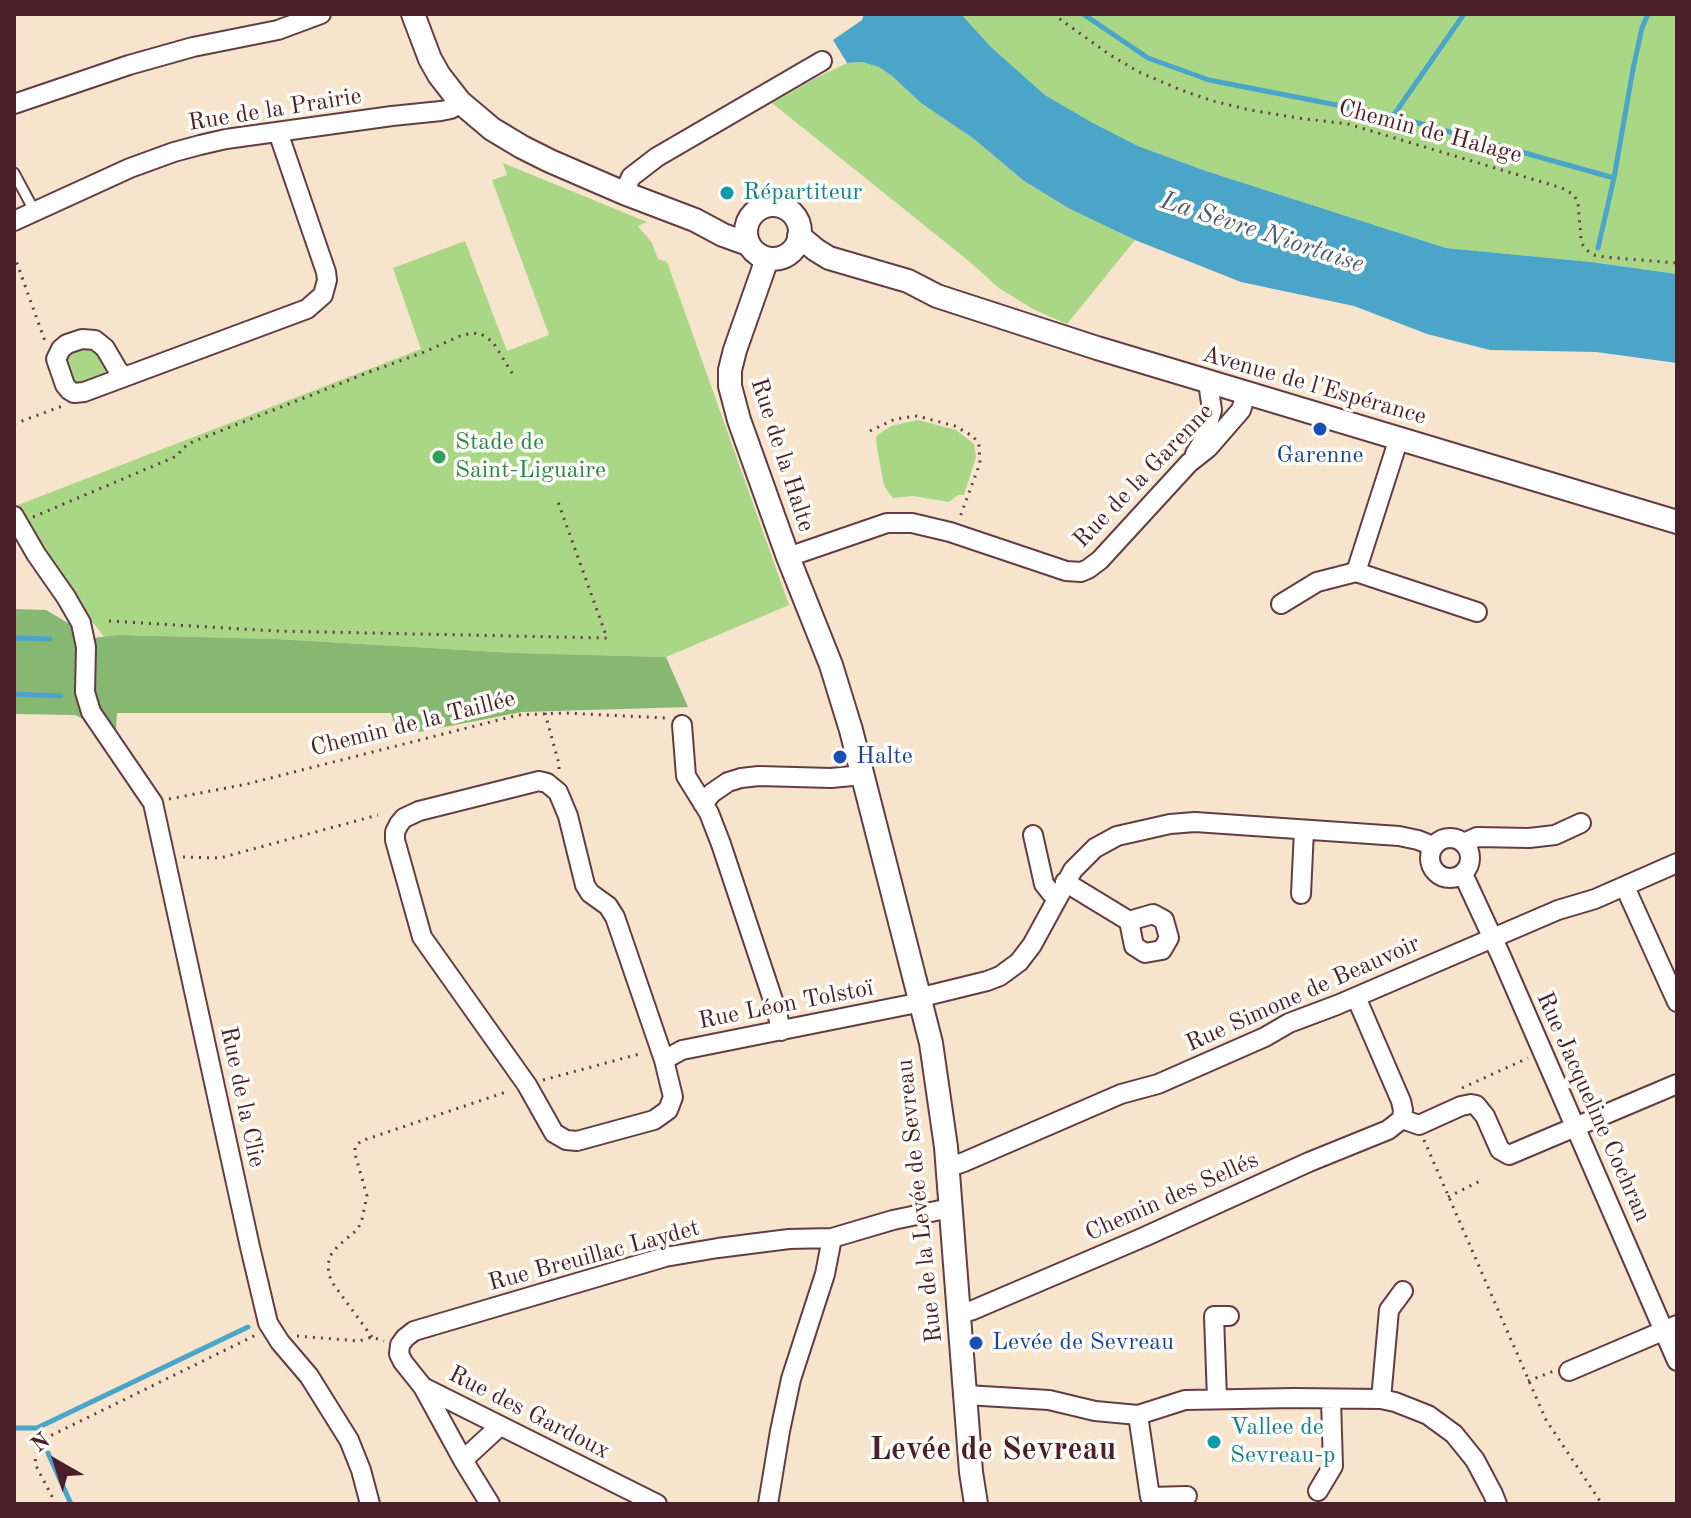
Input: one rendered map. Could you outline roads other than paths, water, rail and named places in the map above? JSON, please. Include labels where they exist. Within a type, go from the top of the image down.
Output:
[{"type":"street","points":[[14,104],[129,65],[193,47],[278,30],[321,14]]},
{"type":"street","points":[[413,14],[430,59],[460,102],[492,129],[522,147],[748,244],[756,253],[776,258],[794,248],[799,236],[795,217],[786,209],[767,206],[739,218],[695,220]]},
{"type":"street","points":[[624,193],[631,177],[657,157],[822,61]]},
{"type":"street","name":"Rue de la Prairie","points":[[14,221],[130,168],[174,152],[226,139],[441,111],[451,109],[460,102]]},
{"type":"street","points":[[125,375],[119,372],[105,348],[95,340],[82,339],[67,344],[58,353],[57,365],[65,385],[74,393],[84,392],[307,309],[323,295],[326,272],[278,132]]},
{"type":"street","points":[[748,244],[747,223],[755,212]]},
{"type":"street","name":"Avenue de l'Espérance","points":[[799,236],[829,258],[908,281],[937,296],[1126,358],[1677,522]]},
{"type":"street","name":"Avenue de l'Espérance","points":[[776,258],[812,263],[926,298],[937,296]]},
{"type":"street","name":"Rue de la Halte","points":[[776,258],[735,350],[730,386],[788,557],[831,665]]},
{"type":"street","points":[[1189,463],[1203,441],[1212,410],[1208,382]]},
{"type":"street","name":"Rue de la Garenne","points":[[788,557],[887,523],[912,523],[1066,571],[1081,572],[1100,560],[1189,463],[1208,448],[1241,410],[1246,394]]},
{"type":"street","points":[[1356,572],[1399,438]]},
{"type":"street","name":"Rue de la Clie","points":[[16,520],[81,623],[86,647],[85,692],[91,712],[153,803],[268,1323],[309,1376],[349,1440],[370,1504]]},
{"type":"street","points":[[1281,604],[1317,582],[1356,572],[1477,612]]},
{"type":"street","name":"Rue de la Levée de Sevreau","points":[[831,665],[863,775],[935,1066],[947,1168],[976,1504]]},
{"type":"street","points":[[682,725],[686,776],[721,844],[781,1031]]},
{"type":"street","points":[[703,804],[728,782],[741,778],[863,775]]},
{"type":"street","points":[[531,782],[547,783],[558,792],[568,816],[585,885],[615,917],[661,1054],[673,1097],[672,1104],[663,1115],[577,1141],[566,1140],[554,1133],[527,1085],[422,937],[395,840],[395,832],[404,818],[419,811],[531,782]]},
{"type":"street","points":[[919,1001],[930,995],[987,981],[1010,970],[1032,945],[1061,889],[1082,859],[1117,836],[1170,824],[1195,822],[1399,836],[1433,846]]},
{"type":"street","points":[[1463,874],[1451,879],[1439,876],[1430,865],[1433,846],[1451,837],[1464,843],[1477,837],[1555,835],[1581,823]]},
{"type":"street","points":[[1301,894],[1304,830]]},
{"type":"street","points":[[1033,835],[1044,884],[1051,893],[1061,889],[1129,921]]},
{"type":"street","name":"Rue Jacqueline Cochran","points":[[1464,843],[1470,862],[1463,874],[1575,1127],[1671,1327],[1677,1361]]},
{"type":"street","name":"Rue Simone de Beauvoir","points":[[947,1168],[1121,1094],[1158,1084],[1265,1037],[1289,1023],[1677,863]]},
{"type":"street","points":[[1625,887],[1677,1002]]},
{"type":"street","points":[[1356,997],[1410,1122]]},
{"type":"street","name":"Rue Léon Tolstoï","points":[[661,1054],[919,1001]]},
{"type":"street","points":[[1575,1127],[1677,1084]]},
{"type":"street","name":"Chemin des Sellés","points":[[958,1314],[1130,1243],[1309,1162],[1388,1130],[1461,1106],[1476,1105],[1485,1116],[1500,1150],[1509,1155],[1575,1127]]},
{"type":"street","name":"Rue Breuillac Laydet","points":[[400,1345],[414,1331],[665,1257],[789,1239],[832,1238],[893,1220],[950,1208]]},
{"type":"street","points":[[768,1504],[791,1379],[825,1274],[832,1238]]},
{"type":"street","points":[[1381,1399],[1389,1310],[1403,1291]]},
{"type":"street","points":[[1217,1399],[1214,1316],[1229,1316]]},
{"type":"street","points":[[1569,1371],[1671,1327]]},
{"type":"street","name":"Rue des Gardoux","points":[[400,1345],[399,1354],[403,1362],[423,1387],[657,1504]]},
{"type":"street","points":[[423,1387],[490,1504]]},
{"type":"street","points":[[966,1395],[1049,1400],[1095,1411],[1138,1415],[1185,1400],[1381,1399],[1428,1415],[1454,1434],[1475,1460],[1497,1504]]},
{"type":"street","points":[[1318,1491],[1333,1466],[1331,1400]]},
{"type":"street","points":[[1138,1415],[1150,1497],[1187,1496]]},
{"type":"street","points":[[463,1460],[500,1426]]},
{"type":"lane","points":[[14,173],[35,212]]},
{"type":"water","name":"La Sèvre Niortaise","points":[[864,14],[961,14],[991,47],[1045,95],[1138,146],[1446,248],[1677,274],[1677,363],[1596,352],[1490,350],[1427,334],[1354,306],[1241,282],[1135,240],[1070,209],[1024,181],[879,67],[862,62],[847,63],[833,40],[862,20]]},
{"type":"waterway","points":[[1083,14],[1148,58],[1209,80],[1393,116],[1614,178]]},
{"type":"waterway","points":[[1393,116],[1464,14]]},
{"type":"waterway","points":[[1598,248],[1633,69],[1648,14]]},
{"type":"waterway","points":[[14,638],[50,639]]},
{"type":"waterway","points":[[14,694],[61,696]]},
{"type":"waterway","points":[[14,1428],[37,1428],[248,1327]]},
{"type":"waterway","points":[[48,1453],[71,1504]]},
{"type":"place","name":"Répartiteur","points":[[727,193]]},
{"type":"place","name":"Garenne","points":[[1320,429]]},
{"type":"place","name":"Stade de Saint-Liguaire","points":[[439,457]]},
{"type":"place","name":"Halte","points":[[840,757]]},
{"type":"place","name":"Levée de Sevreau","points":[[976,1343]]},
{"type":"place","name":"Vallee de Sevreau-p","points":[[1214,1442]]},
{"type":"district","name":"Levée de Sevreau","points":[[993,1451]]}]
